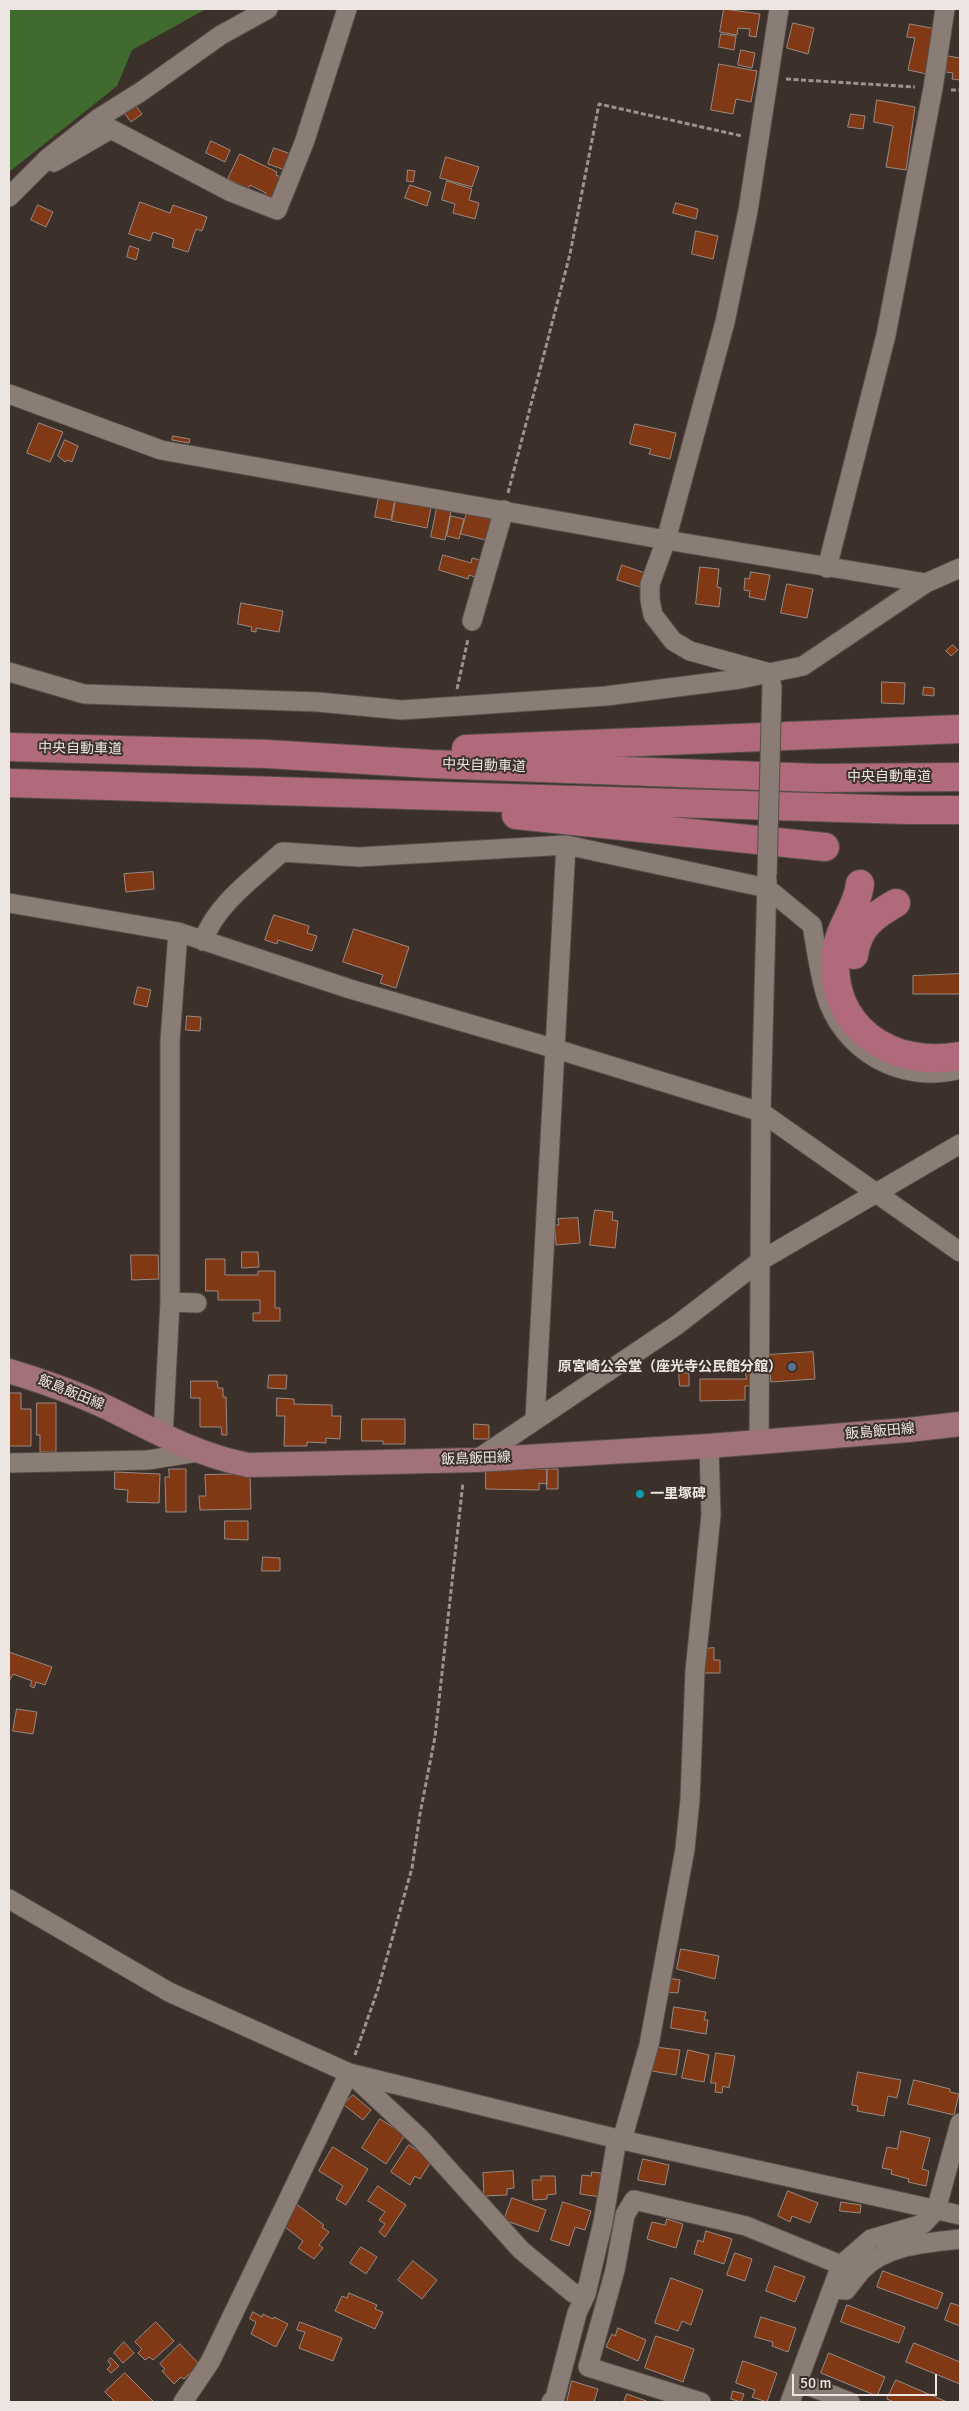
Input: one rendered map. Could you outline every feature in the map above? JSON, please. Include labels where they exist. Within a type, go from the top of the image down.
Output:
[{"type":"highway","points":[[267,754],[415,751],[960,729]]},
{"type":"highway","name":"中央自動車道","points":[[9,747],[267,754],[593,771],[818,778],[960,777]]},
{"type":"highway","points":[[9,783],[898,810],[960,810]]},
{"type":"highway","points":[[301,792],[825,847]]},
{"type":"highway","points":[[860,884],[859,897],[839,936],[836,950],[836,979],[848,1012],[861,1030],[898,1054],[930,1059],[960,1056]]},
{"type":"highway","points":[[896,903],[876,915],[859,933],[853,960],[853,973],[862,1000],[870,1014],[880,1023],[906,1038],[920,1042],[936,1042],[960,1036]]},
{"type":"main road","name":"飯島飯田線","points":[[9,1371],[53,1384],[198,1452],[248,1465],[471,1460],[709,1446],[960,1424]]},
{"type":"street","points":[[9,197],[48,158],[99,118],[142,91],[221,35],[268,9]]},
{"type":"street","points":[[48,158],[54,162],[111,129],[231,192],[278,210],[304,144],[347,9]]},
{"type":"street","points":[[772,679],[690,651],[673,641],[653,615],[650,600],[650,584],[666,540],[724,322],[748,211],[779,9]]},
{"type":"street","points":[[827,568],[886,335],[933,88],[945,9]]},
{"type":"street","points":[[9,394],[161,450],[355,486],[385,488],[827,568],[926,582]]},
{"type":"street","points":[[472,621],[504,510]]},
{"type":"street","points":[[9,672],[84,694],[318,702],[402,710],[606,696],[772,679],[803,666],[926,582],[960,568]]},
{"type":"street","points":[[759,1442],[761,1112],[772,679]]},
{"type":"street","points":[[535,1419],[566,845]]},
{"type":"street","points":[[203,941],[208,926],[232,898],[282,852],[359,857],[566,845],[767,881],[812,924],[825,994],[838,1022],[852,1039],[870,1056],[889,1066],[910,1072],[930,1073],[960,1069]]},
{"type":"street","points":[[9,903],[178,932],[350,989],[556,1049],[761,1112],[960,1252]]},
{"type":"street","points":[[163,1437],[170,1302],[170,1041],[178,932]]},
{"type":"street","points":[[471,1460],[677,1325],[760,1261],[960,1144]]},
{"type":"street","points":[[170,1302],[197,1302]]},
{"type":"street","points":[[551,2402],[554,2398],[577,2313],[586,2294],[603,2222],[619,2140],[649,2045],[685,1849],[690,1800],[695,1671],[711,1515],[709,1446]]},
{"type":"street","points":[[9,1463],[148,1460],[198,1452]]},
{"type":"street","points":[[9,1899],[169,1992],[349,2072],[619,2140],[960,2215]]},
{"type":"street","points":[[349,2072],[421,2139],[521,2250],[573,2293],[586,2294]]},
{"type":"street","points":[[183,2402],[210,2362],[349,2072]]},
{"type":"street","points":[[790,2402],[833,2289],[840,2265],[871,2239],[923,2224],[936,2210],[960,2123]]},
{"type":"street","points":[[701,2402],[588,2367],[616,2270],[626,2215],[634,2200],[746,2226],[840,2265]]},
{"type":"street","points":[[833,2289],[846,2290],[864,2268],[882,2256],[909,2246],[960,2239]]},
{"type":"street","points":[[799,2382],[850,2402]]},
{"type":"path","points":[[768,78],[960,90]]},
{"type":"path","points":[[504,510],[570,254],[599,104],[759,140]]},
{"type":"path","points":[[453,708],[472,621]]},
{"type":"path","points":[[349,2072],[378,1989],[412,1868],[420,1814],[436,1737],[471,1460]]},
{"type":"green space","points":[[9,9],[206,9],[132,50],[117,86],[9,172]]},
{"type":"building","points":[[724,9],[760,14],[756,37],[749,36],[750,29],[738,28],[737,35],[720,32]]},
{"type":"building","points":[[793,23],[814,28],[808,54],[787,48]]},
{"type":"building","points":[[910,24],[936,29],[927,74],[908,70],[915,38],[907,37]]},
{"type":"building","points":[[721,34],[736,36],[734,50],[719,47]]},
{"type":"building","points":[[741,50],[755,53],[752,68],[738,65]]},
{"type":"building","points":[[948,56],[960,58],[960,80],[952,79],[953,73],[946,72]]},
{"type":"building","points":[[719,64],[757,71],[751,102],[736,99],[733,114],[711,110]]},
{"type":"building","points":[[877,100],[915,107],[906,170],[886,167],[893,126],[874,122]]},
{"type":"building","points":[[136,106],[142,114],[131,122],[125,114]]},
{"type":"building","points":[[851,114],[865,116],[863,129],[848,127]]},
{"type":"building","points":[[211,141],[230,150],[225,162],[206,153]]},
{"type":"building","points":[[274,148],[291,154],[285,170],[268,164]]},
{"type":"building","points":[[240,154],[277,172],[276,175],[283,178],[272,200],[264,197],[266,193],[250,185],[248,189],[228,179]]},
{"type":"building","points":[[446,157],[479,167],[472,187],[440,178]]},
{"type":"building","points":[[408,170],[415,171],[413,182],[407,181]]},
{"type":"building","points":[[447,181],[472,189],[469,200],[479,203],[475,219],[453,213],[455,204],[442,200]]},
{"type":"building","points":[[410,185],[431,192],[427,206],[405,198]]},
{"type":"building","points":[[140,202],[170,213],[173,205],[207,217],[202,231],[196,229],[188,252],[172,247],[174,239],[153,232],[150,241],[129,234]]},
{"type":"building","points":[[676,203],[698,209],[696,219],[673,213]]},
{"type":"building","points":[[38,205],[53,212],[46,227],[31,220]]},
{"type":"building","points":[[696,231],[718,236],[713,259],[692,254]]},
{"type":"building","points":[[130,246],[139,249],[136,260],[127,257]]},
{"type":"building","points":[[39,423],[63,432],[50,462],[27,453]]},
{"type":"building","points":[[635,424],[676,433],[670,459],[649,454],[651,449],[630,444]]},
{"type":"building","points":[[173,436],[190,439],[189,443],[172,440]]},
{"type":"building","points":[[65,440],[78,446],[72,462],[67,460],[65,462],[58,456]]},
{"type":"building","points":[[379,496],[395,499],[391,520],[375,517]]},
{"type":"building","points":[[396,500],[431,507],[427,528],[392,521]]},
{"type":"building","points":[[437,508],[451,511],[445,540],[431,537]]},
{"type":"building","points":[[467,512],[491,518],[486,540],[461,534]]},
{"type":"building","points":[[451,516],[464,519],[459,539],[447,536]]},
{"type":"building","points":[[443,555],[471,563],[472,558],[480,560],[475,577],[469,575],[468,579],[439,570]]},
{"type":"building","points":[[622,565],[645,573],[640,587],[617,580]]},
{"type":"building","points":[[700,567],[719,569],[717,587],[721,588],[719,607],[696,604]]},
{"type":"building","points":[[751,572],[770,575],[765,600],[749,597],[750,591],[744,590],[745,578],[749,579]]},
{"type":"building","points":[[787,584],[813,589],[807,618],[781,613]]},
{"type":"building","points":[[241,603],[283,611],[279,632],[256,628],[256,632],[251,631],[252,627],[238,624]]},
{"type":"building","points":[[953,645],[958,650],[951,656],[946,651]]},
{"type":"building","points":[[882,682],[905,683],[904,704],[882,703]]},
{"type":"building","points":[[924,687],[934,688],[934,696],[923,695]]},
{"type":"building","points":[[153,872],[154,889],[126,892],[124,874]]},
{"type":"building","points":[[274,915],[309,926],[307,933],[317,936],[312,951],[278,940],[277,944],[265,940]]},
{"type":"building","points":[[354,929],[409,947],[396,988],[380,983],[383,975],[343,962]]},
{"type":"building","points":[[960,974],[960,994],[913,994],[913,976]]},
{"type":"building","points":[[138,987],[151,990],[147,1007],[134,1004]]},
{"type":"building","points":[[187,1016],[201,1017],[200,1031],[186,1030]]},
{"type":"building","points":[[595,1210],[613,1212],[612,1220],[618,1221],[615,1248],[590,1245]]},
{"type":"building","points":[[578,1218],[580,1243],[556,1245],[555,1225],[559,1225],[558,1219]]},
{"type":"building","points":[[242,1252],[258,1252],[259,1267],[242,1268]]},
{"type":"building","points":[[131,1255],[158,1255],[159,1279],[132,1280]]},
{"type":"building","points":[[206,1259],[225,1259],[225,1275],[258,1275],[258,1271],[275,1271],[275,1308],[280,1308],[280,1321],[253,1321],[253,1313],[260,1313],[260,1300],[218,1300],[218,1291],[206,1291]]},
{"type":"building","name":"原宮崎公会堂（座光寺公民館分館）","points":[[813,1352],[815,1379],[771,1382],[768,1355]]},
{"type":"building","points":[[679,1373],[689,1373],[689,1386],[680,1386]]},
{"type":"building","points":[[746,1373],[751,1373],[751,1386],[745,1386],[745,1400],[700,1401],[700,1379],[746,1379]]},
{"type":"building","points":[[269,1375],[287,1375],[286,1389],[268,1388]]},
{"type":"building","points":[[191,1381],[217,1381],[218,1388],[223,1388],[223,1397],[226,1397],[227,1435],[222,1435],[221,1427],[200,1427],[200,1398],[191,1398]]},
{"type":"building","points":[[9,1393],[21,1393],[21,1409],[31,1409],[31,1446],[9,1446]]},
{"type":"building","points":[[277,1398],[294,1399],[294,1404],[332,1405],[332,1416],[341,1416],[340,1439],[326,1438],[326,1443],[307,1442],[307,1446],[284,1446],[285,1416],[277,1416]]},
{"type":"building","points":[[37,1403],[56,1403],[56,1452],[40,1452],[40,1435],[37,1435]]},
{"type":"building","points":[[362,1419],[405,1419],[405,1444],[383,1444],[383,1441],[362,1441]]},
{"type":"building","points":[[474,1424],[489,1425],[489,1439],[474,1439]]},
{"type":"building","points":[[486,1466],[537,1466],[537,1469],[547,1469],[547,1484],[539,1483],[539,1490],[486,1489]]},
{"type":"building","points":[[169,1469],[186,1469],[186,1512],[166,1512],[165,1477],[169,1477]]},
{"type":"building","points":[[547,1469],[558,1469],[558,1489],[547,1489]]},
{"type":"building","points":[[115,1472],[160,1474],[159,1503],[127,1502],[128,1490],[115,1489]]},
{"type":"building","points":[[250,1474],[251,1509],[200,1510],[199,1496],[206,1496],[205,1475]]},
{"type":"building","points":[[225,1521],[248,1521],[248,1540],[225,1539]]},
{"type":"building","points":[[263,1557],[280,1558],[280,1571],[262,1571]]},
{"type":"building","points":[[714,1648],[714,1660],[720,1660],[720,1673],[704,1673],[704,1649]]},
{"type":"building","points":[[9,1652],[52,1667],[45,1685],[36,1682],[34,1688],[30,1686],[32,1681],[13,1674],[9,1682]]},
{"type":"building","points":[[17,1709],[37,1712],[33,1734],[13,1731]]},
{"type":"building","points":[[681,1949],[719,1956],[715,1979],[677,1969]]},
{"type":"building","points":[[667,1978],[680,1980],[678,1993],[666,1992]]},
{"type":"building","points":[[674,2007],[706,2012],[704,2020],[708,2020],[706,2034],[671,2028]]},
{"type":"building","points":[[655,2047],[680,2050],[676,2075],[652,2071]]},
{"type":"building","points":[[688,2050],[709,2055],[704,2082],[682,2078]]},
{"type":"building","points":[[716,2053],[735,2056],[729,2088],[723,2086],[722,2093],[715,2092],[716,2083],[711,2083]]},
{"type":"building","points":[[858,2072],[901,2080],[897,2098],[888,2096],[884,2116],[857,2111],[858,2106],[852,2105]]},
{"type":"building","points":[[914,2080],[950,2089],[950,2092],[959,2094],[954,2115],[908,2104]]},
{"type":"building","points":[[353,2095],[371,2110],[363,2120],[344,2105]]},
{"type":"building","points":[[380,2119],[405,2135],[386,2164],[362,2148]]},
{"type":"building","points":[[901,2131],[930,2138],[922,2169],[929,2171],[926,2186],[908,2182],[909,2179],[891,2174],[892,2170],[882,2168],[887,2147],[897,2149]]},
{"type":"building","points":[[409,2145],[432,2160],[420,2179],[415,2176],[410,2185],[391,2172]]},
{"type":"building","points":[[333,2147],[368,2169],[346,2205],[336,2199],[343,2186],[319,2171]]},
{"type":"building","points":[[643,2159],[669,2165],[665,2185],[638,2180]]},
{"type":"building","points":[[513,2171],[514,2188],[507,2189],[507,2195],[484,2196],[483,2173]]},
{"type":"building","points":[[592,2172],[601,2173],[600,2177],[603,2177],[601,2197],[580,2194],[582,2175],[591,2176]]},
{"type":"building","points":[[541,2176],[555,2176],[556,2194],[547,2195],[547,2199],[533,2200],[532,2180],[541,2180]]},
{"type":"building","points":[[378,2186],[406,2205],[385,2237],[379,2232],[385,2224],[379,2220],[385,2212],[368,2201]]},
{"type":"building","points":[[788,2191],[818,2203],[810,2223],[792,2216],[790,2222],[778,2216]]},
{"type":"building","points":[[512,2198],[546,2210],[538,2232],[504,2220]]},
{"type":"building","points":[[563,2202],[591,2211],[585,2230],[575,2227],[569,2246],[551,2240]]},
{"type":"building","points":[[841,2202],[861,2205],[860,2213],[840,2211]]},
{"type":"building","points":[[295,2203],[324,2225],[322,2227],[329,2232],[319,2245],[323,2248],[314,2259],[298,2248],[303,2241],[281,2224]]},
{"type":"building","points":[[667,2219],[683,2224],[676,2248],[647,2239],[652,2222],[665,2225]]},
{"type":"building","points":[[706,2231],[732,2239],[724,2264],[694,2254],[698,2240],[703,2242]]},
{"type":"building","points":[[361,2247],[377,2257],[366,2274],[350,2263]]},
{"type":"building","points":[[735,2253],[752,2259],[745,2281],[727,2275]]},
{"type":"building","points":[[413,2261],[437,2280],[422,2299],[398,2280]]},
{"type":"building","points":[[775,2266],[805,2277],[795,2302],[766,2291]]},
{"type":"building","points":[[883,2271],[943,2293],[937,2309],[877,2287]]},
{"type":"building","points":[[671,2278],[703,2290],[691,2325],[682,2321],[678,2331],[655,2323]]},
{"type":"building","points":[[349,2293],[377,2305],[375,2309],[383,2312],[375,2329],[335,2311],[342,2296],[347,2298]]},
{"type":"building","points":[[951,2303],[960,2306],[960,2326],[945,2320]]},
{"type":"building","points":[[847,2305],[905,2327],[899,2343],[841,2322]]},
{"type":"building","points":[[253,2312],[262,2317],[263,2314],[273,2319],[274,2317],[288,2324],[276,2347],[251,2334],[256,2322],[250,2319]]},
{"type":"building","points":[[761,2317],[796,2328],[788,2352],[772,2346],[773,2342],[755,2337]]},
{"type":"building","points":[[156,2322],[174,2341],[153,2360],[149,2357],[145,2360],[138,2353],[142,2349],[135,2342]]},
{"type":"building","points":[[300,2322],[342,2338],[333,2361],[299,2348],[305,2332],[297,2330]]},
{"type":"building","points":[[618,2328],[646,2340],[638,2361],[606,2347],[612,2334],[615,2336]]},
{"type":"building","points":[[656,2336],[694,2349],[683,2382],[645,2368]]},
{"type":"building","points":[[124,2342],[134,2353],[123,2363],[114,2353]]},
{"type":"building","points":[[914,2343],[960,2362],[960,2384],[906,2362]]},
{"type":"building","points":[[180,2344],[199,2364],[184,2379],[181,2377],[174,2384],[162,2371],[165,2369],[160,2364]]},
{"type":"building","points":[[829,2353],[885,2377],[877,2396],[821,2373]]},
{"type":"building","points":[[111,2358],[119,2366],[111,2373],[107,2369],[111,2365],[108,2361]]},
{"type":"building","points":[[743,2361],[777,2373],[767,2402],[752,2397],[755,2390],[736,2383]]},
{"type":"building","points":[[125,2373],[154,2402],[115,2402],[105,2392]]},
{"type":"building","points":[[896,2380],[947,2402],[894,2402],[887,2399]]},
{"type":"building","points":[[572,2381],[598,2389],[594,2402],[567,2402]]},
{"type":"building","points":[[733,2391],[744,2394],[741,2402],[731,2399]]},
{"type":"building","points":[[627,2394],[649,2402],[624,2402]]},
{"type":"place","name":"原宮崎公会堂（座光寺公民館分館）","points":[[792,1367]]},
{"type":"place","name":"一里塚碑","points":[[640,1494]]}]
